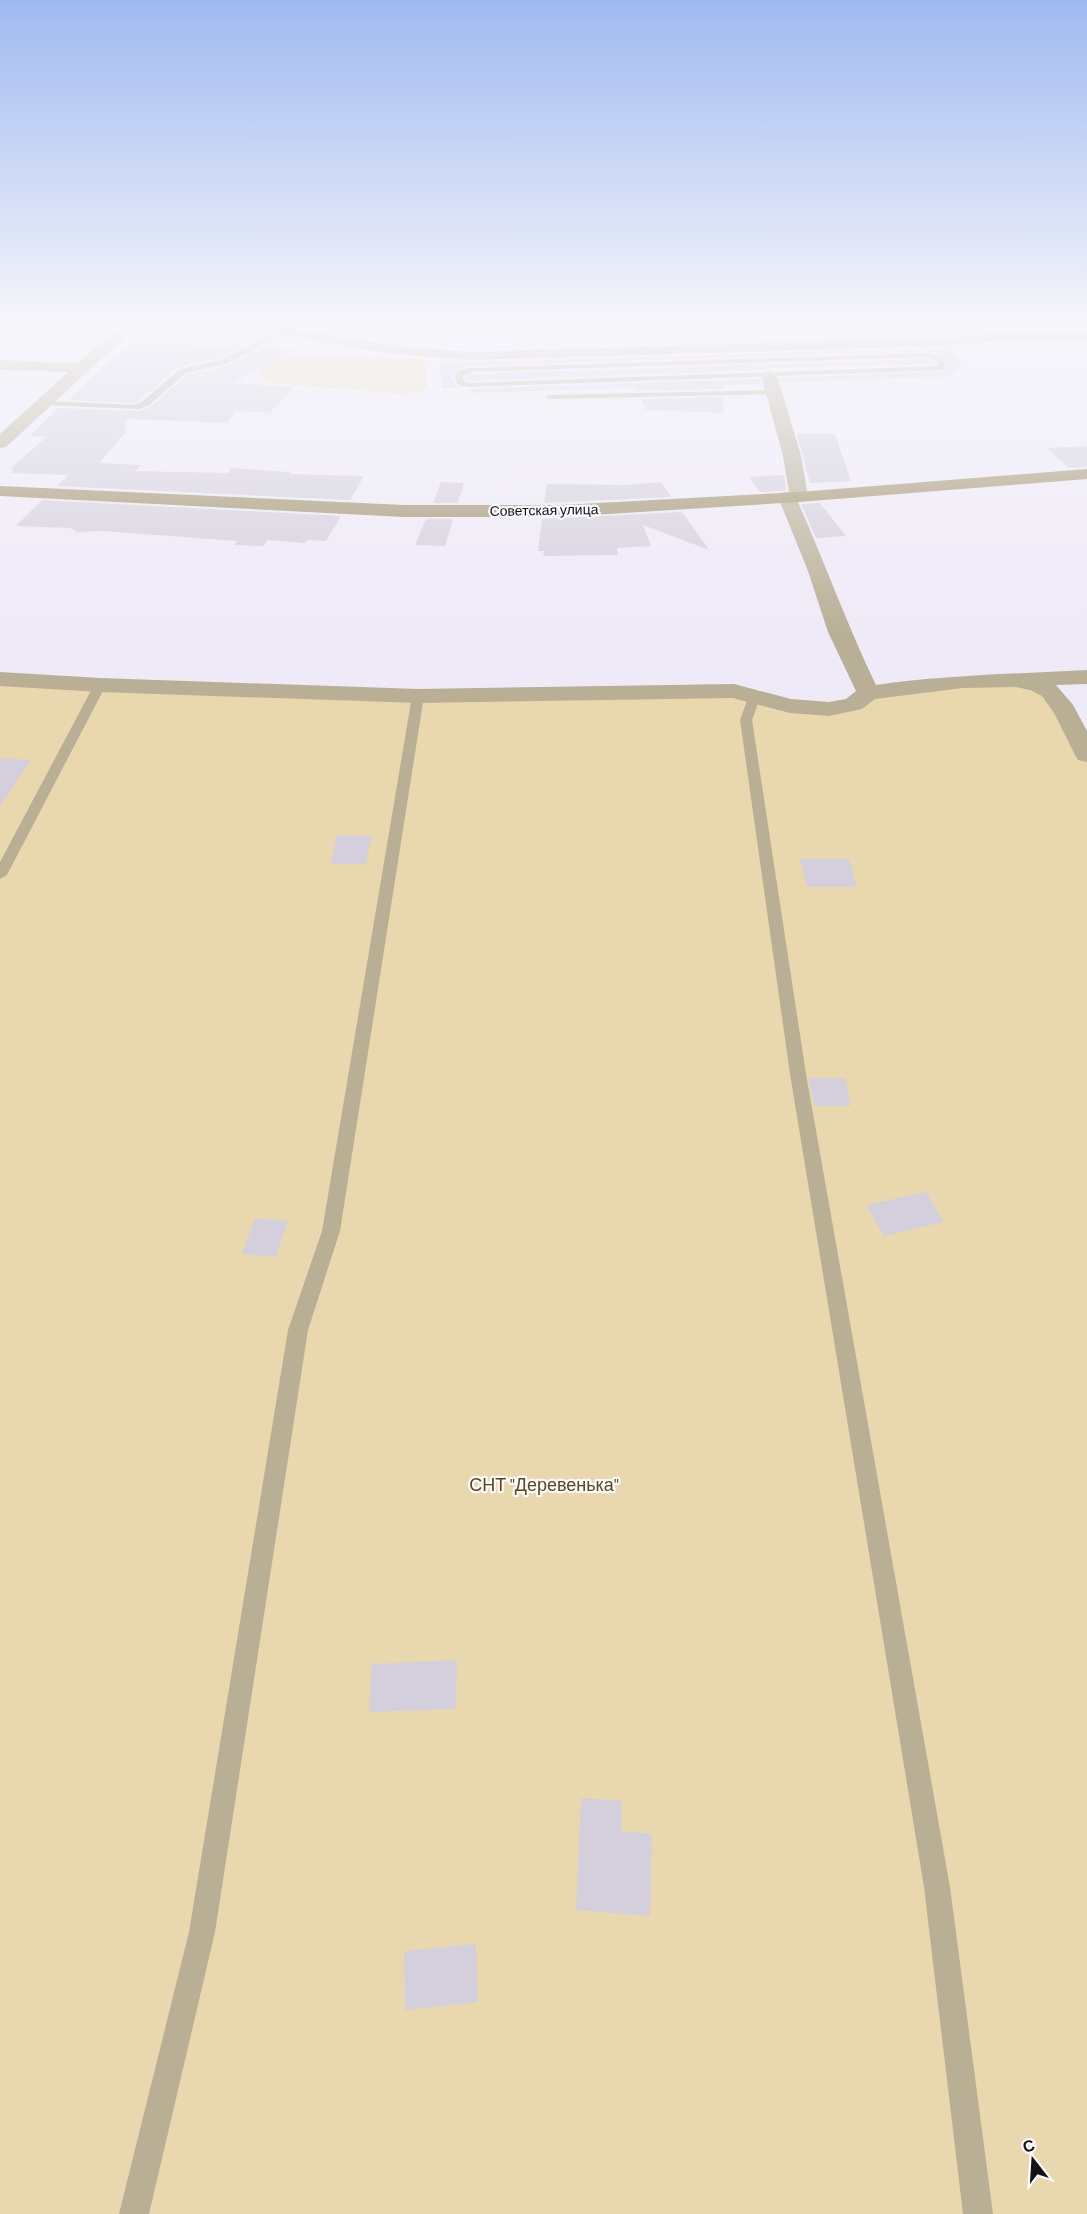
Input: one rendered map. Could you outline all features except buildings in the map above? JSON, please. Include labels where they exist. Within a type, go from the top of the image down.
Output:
[{"type":"street","points":[[0,443],[16,428]]},
{"type":"street","points":[[785,428],[792,456],[793,497],[839,632],[868,693]]},
{"type":"street","name":"Советская улица","points":[[0,491],[404,511],[561,511],[793,497],[1087,474]]},
{"type":"street","points":[[0,679],[100,686],[418,696],[734,692],[790,706],[829,710],[854,704],[868,693],[964,682],[1087,677]]},
{"type":"street","points":[[1023,680],[1048,690],[1062,708],[1087,755]]},
{"type":"lane","points":[[0,875],[100,686]]},
{"type":"lane","points":[[134,2214],[202,1932],[298,1330],[331,1231],[418,696]]},
{"type":"lane","points":[[754,698],[746,720],[798,1074],[937,1887],[978,2214]]},
{"type":"green space","name":"СНТ \"Деревенька\"","points":[[0,679],[418,696],[734,691],[829,709],[868,693],[974,681],[1048,690],[1087,755],[1087,2214],[0,2214]]}]
